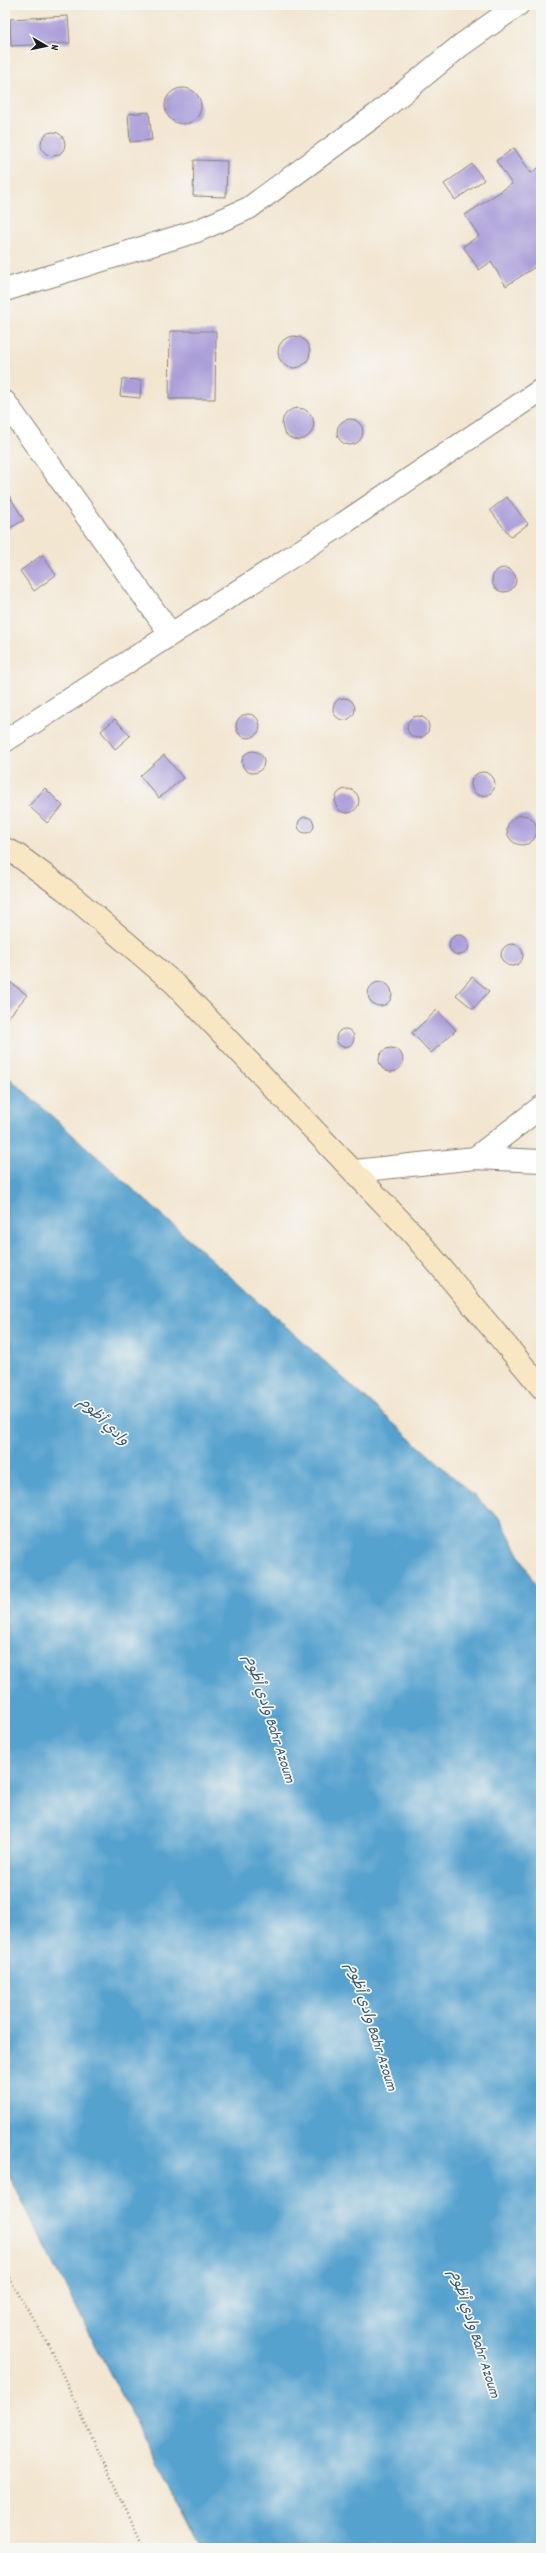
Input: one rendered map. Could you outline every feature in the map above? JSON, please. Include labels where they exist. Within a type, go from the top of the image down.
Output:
[{"type":"main road","points":[[5,849],[16,854],[65,890],[175,984],[355,1171],[413,1234],[541,1387]]},
{"type":"street","points":[[5,290],[197,230],[249,208],[376,114],[460,46],[518,5]]},
{"type":"street","points":[[5,741],[170,633],[344,523],[541,390]]},
{"type":"street","points":[[5,402],[170,633]]},
{"type":"street","points":[[476,1158],[541,1107]]},
{"type":"street","points":[[355,1171],[476,1158],[541,1161]]},
{"type":"path","points":[[5,2271],[49,2346],[144,2548]]},
{"type":"water","points":[[5,1074],[501,1520],[541,1596],[541,2548],[199,2548],[5,2168]]},
{"type":"building","points":[[68,16],[70,43],[11,46],[10,19]]},
{"type":"building","points":[[186,88],[196,93],[200,99],[200,113],[196,119],[190,123],[180,124],[170,119],[166,113],[165,103],[170,93],[176,89]]},
{"type":"building","points":[[149,112],[152,140],[130,142],[128,114]]},
{"type":"building","points":[[53,132],[62,135],[65,144],[62,153],[53,156],[44,153],[41,144],[44,135]]},
{"type":"building","points":[[514,148],[531,173],[541,166],[541,263],[506,286],[491,262],[479,270],[463,246],[479,236],[465,215],[512,184],[496,161]]},
{"type":"building","points":[[194,160],[227,161],[226,197],[193,196]]},
{"type":"building","points":[[472,164],[484,180],[455,200],[444,184]]},
{"type":"building","points":[[170,331],[216,331],[215,399],[169,399]]},
{"type":"building","points":[[291,336],[297,336],[306,340],[310,352],[306,364],[297,368],[291,368],[282,364],[278,355],[278,349],[282,340]]},
{"type":"building","points":[[122,379],[141,380],[140,398],[120,396]]},
{"type":"building","points":[[295,408],[301,408],[311,415],[314,424],[313,430],[307,437],[301,440],[295,440],[285,433],[282,427],[282,421],[289,411]]},
{"type":"building","points":[[350,419],[359,423],[363,432],[359,441],[350,445],[341,441],[337,432],[341,423]]},
{"type":"building","points":[[5,489],[24,520],[5,531]]},
{"type":"building","points":[[507,497],[528,524],[511,537],[490,510]]},
{"type":"building","points":[[42,555],[56,575],[34,591],[20,571]]},
{"type":"building","points":[[504,568],[513,571],[516,580],[513,589],[504,592],[495,589],[492,580],[495,571]]},
{"type":"building","points":[[344,698],[352,701],[355,709],[352,717],[344,720],[336,717],[333,709],[336,701]]},
{"type":"building","points":[[248,714],[253,715],[259,721],[259,731],[253,737],[248,738],[243,737],[237,731],[236,726],[237,721],[243,715]]},
{"type":"building","points":[[418,716],[426,719],[429,727],[426,735],[418,738],[410,735],[407,727],[410,719]]},
{"type":"building","points":[[115,719],[130,736],[115,749],[101,731]]},
{"type":"building","points":[[253,751],[261,754],[264,762],[261,770],[253,773],[245,770],[242,762],[245,754]]},
{"type":"building","points":[[164,755],[183,778],[159,798],[140,776]]},
{"type":"building","points":[[483,772],[492,775],[495,784],[492,793],[483,796],[474,793],[471,784],[474,775]]},
{"type":"building","points":[[45,788],[63,806],[47,823],[29,806]]},
{"type":"building","points":[[347,789],[355,793],[359,801],[355,809],[347,813],[339,809],[335,801],[339,793]]},
{"type":"building","points":[[522,815],[533,819],[537,830],[533,841],[522,845],[511,841],[507,830],[511,819]]},
{"type":"building","points":[[306,817],[312,819],[314,825],[312,831],[306,833],[300,831],[298,825],[300,819]]},
{"type":"building","points":[[459,935],[466,938],[469,945],[466,952],[459,955],[452,952],[449,945],[452,938]]},
{"type":"building","points":[[512,944],[520,947],[523,955],[520,963],[512,966],[504,963],[501,955],[504,947]]},
{"type":"building","points":[[472,977],[489,991],[473,1009],[456,995]]},
{"type":"building","points":[[5,978],[27,995],[7,1019],[5,1017]]},
{"type":"building","points":[[380,982],[385,983],[391,989],[391,999],[385,1005],[380,1006],[375,1005],[369,999],[368,994],[369,989],[375,983]]},
{"type":"building","points":[[437,1010],[456,1030],[431,1053],[412,1033]]},
{"type":"building","points":[[345,1029],[351,1032],[354,1038],[351,1044],[345,1047],[339,1044],[336,1038],[339,1032]]},
{"type":"building","points":[[391,1048],[396,1049],[402,1055],[402,1065],[396,1071],[391,1072],[386,1071],[380,1065],[379,1060],[380,1055],[386,1049]]},
{"type":"water label","name":"وادي أظوم","points":[[103,1422]]},
{"type":"water label","name":"وادي أظوم Bahr Azoum","points":[[269,1719]]},
{"type":"water label","name":"وادي أظوم Bahr Azoum","points":[[371,2027]]},
{"type":"water label","name":"وادي أظوم Bahr Azoum","points":[[474,2334]]}]
